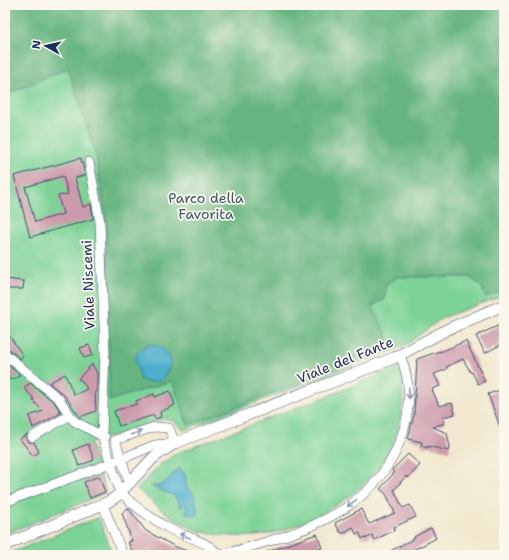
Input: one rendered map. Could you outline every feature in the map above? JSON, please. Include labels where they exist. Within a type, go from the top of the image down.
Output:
[{"type":"street","name":"Viale Niscemi","points":[[89,162],[100,222],[105,352],[102,436]]},
{"type":"street","name":"Viale del Fante","points":[[5,545],[104,505],[120,492],[154,457],[175,443],[400,355],[448,329],[504,305]]},
{"type":"street","points":[[5,354],[58,399],[74,421],[102,436],[115,440],[154,427],[168,428],[175,443],[155,445],[5,502]]},
{"type":"street","points":[[102,436],[120,492],[158,522],[179,534],[211,547],[219,555],[289,536],[306,530],[352,504],[366,493],[388,467],[401,440],[407,420],[409,404],[407,375],[400,355]]},
{"type":"street","points":[[32,437],[70,415]]},
{"type":"street","points":[[115,440],[130,482]]},
{"type":"street","points":[[104,505],[123,555]]},
{"type":"green space","name":"Parco della Favorita","points":[[5,5],[504,5],[504,295],[442,318],[410,342],[397,349],[184,430],[173,421],[164,419],[90,443],[106,493],[5,534]]},
{"type":"green space","name":"Parco della Favorita","points":[[5,5],[504,5],[504,290],[486,297],[481,286],[470,277],[397,277],[386,285],[385,299],[372,306],[394,348],[188,425],[172,381],[109,401],[106,220],[96,156],[68,68],[5,95]]},
{"type":"green space","points":[[398,366],[403,383],[401,414],[397,432],[391,448],[371,477],[358,489],[329,510],[313,518],[270,534],[255,536],[228,536],[212,534],[191,528],[181,523],[162,510],[137,489],[159,465],[177,453],[338,392]]},
{"type":"green space","points":[[99,518],[113,555],[5,555]]},
{"type":"water","points":[[148,345],[153,345],[163,349],[169,356],[170,365],[161,381],[146,382],[140,379],[136,364],[136,356],[138,352]]},
{"type":"water","points":[[178,469],[181,469],[185,475],[187,487],[194,495],[197,509],[197,514],[195,516],[186,514],[187,506],[184,505],[180,507],[175,496],[152,487],[161,485],[167,481]]},
{"type":"building","points":[[81,158],[85,175],[75,178],[83,207],[91,204],[93,219],[30,237],[14,176]],"holes":[[[63,176],[68,194],[58,196],[63,214],[35,222],[25,187]]]},
{"type":"building","points":[[5,279],[24,281],[23,289],[5,289]]},
{"type":"building","points":[[504,323],[504,343],[485,353],[476,336]]},
{"type":"building","points":[[5,329],[23,356],[20,359],[9,349],[5,348]]},
{"type":"building","points":[[466,341],[485,381],[478,384],[463,359],[446,367],[447,369],[434,374],[440,386],[432,389],[439,406],[452,403],[455,414],[443,417],[445,423],[433,427],[447,433],[450,447],[449,451],[428,446],[428,448],[421,446],[422,442],[408,439],[414,415],[417,359],[440,352]]},
{"type":"building","points":[[89,345],[93,355],[84,358],[80,348]]},
{"type":"building","points":[[5,362],[20,375],[16,378],[5,380]]},
{"type":"building","points":[[92,364],[97,373],[97,392],[95,392],[96,411],[80,417],[64,395],[49,383],[65,374],[74,395],[87,389],[82,381],[78,379]]},
{"type":"building","points":[[30,383],[55,403],[61,413],[33,428],[29,416],[43,411],[33,401],[34,399],[24,388]]},
{"type":"building","points":[[504,389],[504,434],[503,435],[488,394]]},
{"type":"building","points":[[170,391],[175,405],[160,412],[161,417],[155,419],[154,415],[119,426],[114,411],[137,404],[136,401],[154,394],[155,397]]},
{"type":"building","points":[[27,434],[27,440],[29,442],[34,442],[39,452],[33,456],[20,439]]},
{"type":"building","points":[[88,444],[94,460],[79,466],[73,450]]},
{"type":"building","points":[[408,454],[420,465],[408,478],[406,476],[394,490],[403,508],[410,505],[416,517],[394,527],[395,530],[374,540],[372,535],[366,539],[365,537],[362,539],[359,532],[356,534],[353,527],[343,533],[340,532],[335,523],[361,509],[369,524],[395,513],[386,494],[380,489],[394,473],[392,470]]},
{"type":"building","points":[[99,476],[105,492],[90,498],[84,482]]},
{"type":"building","points":[[128,508],[146,531],[176,547],[196,555],[160,555],[151,550],[147,555],[134,555],[128,542],[132,541],[122,513]]},
{"type":"building","points":[[431,528],[436,538],[431,541],[403,555],[383,555],[415,538],[414,537]]},
{"type":"building","points":[[317,534],[322,548],[299,555],[261,555],[261,554]]}]
